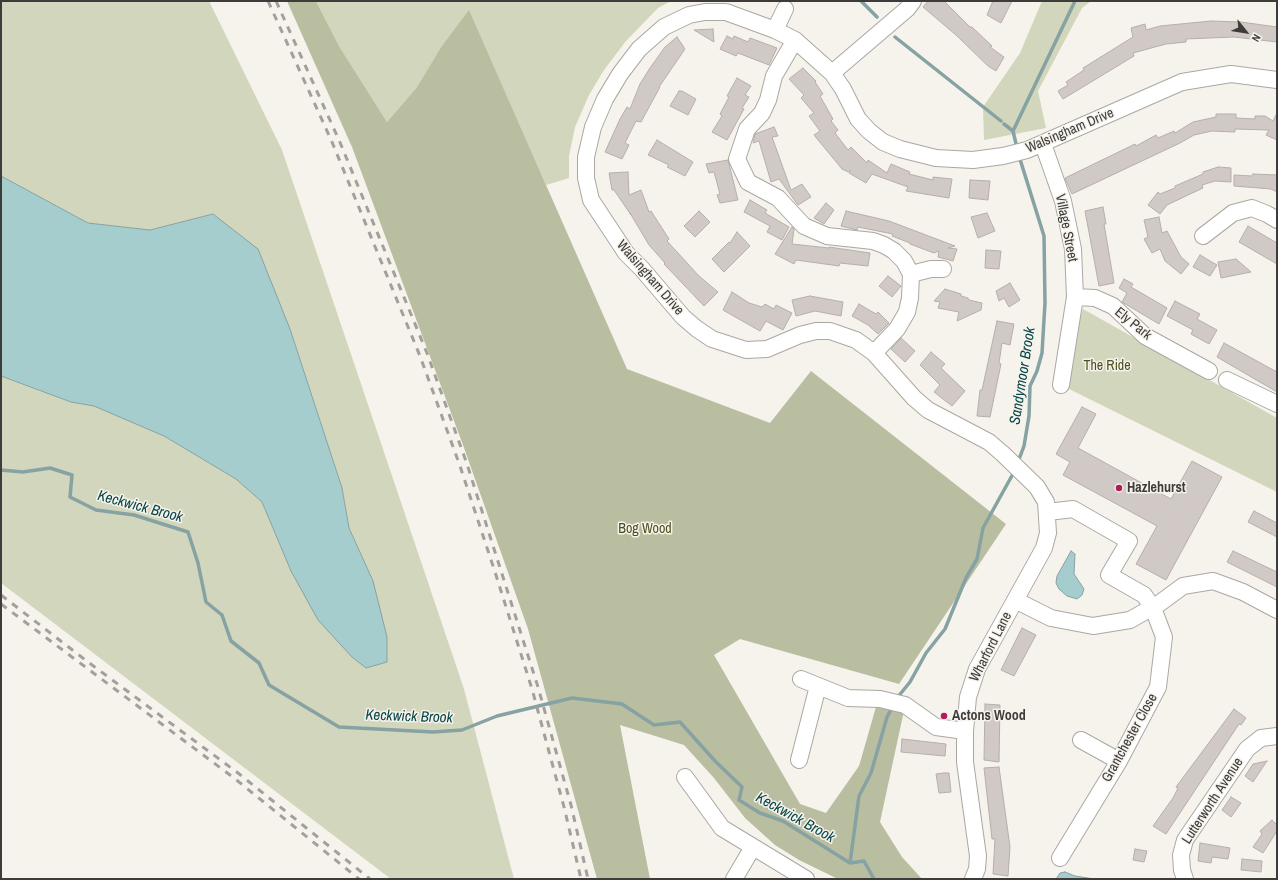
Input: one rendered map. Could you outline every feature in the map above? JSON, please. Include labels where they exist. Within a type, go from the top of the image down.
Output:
[{"type":"street","points":[[832,73],[907,9],[913,1]]},
{"type":"street","points":[[776,30],[785,9]]},
{"type":"street","name":"Walsingham Drive","points":[[1027,476],[988,442],[928,410],[914,398],[874,353],[856,340],[830,331],[816,331],[800,335],[767,349],[746,350],[729,346],[712,338],[683,317],[642,269],[626,253],[591,200],[586,178],[586,157],[593,127],[605,99],[620,74],[640,49],[664,27],[689,15],[705,12],[726,12],[776,30],[795,40],[832,73],[843,89],[858,119],[869,131],[883,142],[900,149],[936,158],[954,160],[973,160],[1027,150],[1182,82],[1231,74],[1277,80]]},
{"type":"street","points":[[795,40],[774,76],[768,100],[762,113],[747,129],[737,159],[748,182],[778,198],[800,222],[815,232],[827,236],[872,241],[894,251],[904,262],[911,274],[910,298],[907,312],[897,329],[874,353]]},
{"type":"street","name":"Village Street","points":[[1043,144],[1064,208],[1073,249],[1075,297],[1061,385]]},
{"type":"street","points":[[1203,236],[1233,213],[1252,208],[1277,220]]},
{"type":"street","points":[[911,274],[931,269],[943,269]]},
{"type":"street","name":"Ely Park","points":[[1075,297],[1095,298],[1113,306],[1144,336],[1209,371]]},
{"type":"street","points":[[1227,380],[1277,404]]},
{"type":"street","name":"Wharford Lane","points":[[973,879],[977,869],[978,856],[965,762],[965,731],[968,697],[974,676],[996,631],[1044,548],[1048,533],[1048,512],[1038,487],[1027,476]]},
{"type":"street","points":[[1048,512],[1073,509],[1129,541],[1109,576],[1144,595],[1153,608]]},
{"type":"street","points":[[1015,600],[1051,618],[1093,626],[1130,620],[1153,608],[1183,586],[1213,581],[1244,592],[1277,610]]},
{"type":"street","name":"Grantchester Close","points":[[1060,858],[1119,761],[1158,687],[1164,638],[1153,608]]},
{"type":"street","points":[[801,680],[848,698],[880,699],[905,705],[936,727],[965,731]]},
{"type":"street","points":[[799,760],[818,686]]},
{"type":"street","name":"Lutterworth Avenue","points":[[1185,879],[1182,870],[1181,855],[1185,840],[1248,749],[1270,732]]},
{"type":"street","points":[[1081,740],[1119,761]]},
{"type":"street","points":[[685,777],[722,828],[806,879]]},
{"type":"street","points":[[734,879],[753,847]]},
{"type":"green space","points":[[1,1],[209,1],[282,150],[464,689],[514,879],[391,879],[1,583],[1,376],[71,402],[94,405],[164,436],[236,479],[262,502],[291,571],[373,581],[349,528],[342,488],[290,329],[213,214],[150,230],[88,223],[1,176]]},
{"type":"green space","name":"Bog Wood","points":[[287,1],[316,1],[339,46],[387,122],[417,87],[441,47],[469,10],[627,369],[770,423],[811,371],[1006,524],[899,684],[740,639],[714,655],[800,804],[826,813],[859,766],[878,700],[905,706],[880,822],[902,857],[922,879],[838,879],[799,860],[775,845],[745,818],[714,778],[684,745],[620,725],[650,879],[597,879],[528,629],[463,445],[352,147]]},
{"type":"green space","points":[[316,1],[671,1],[658,8],[626,41],[604,70],[589,95],[575,127],[569,156],[569,178],[546,185],[469,11],[441,47],[417,87],[387,122],[339,46]]},
{"type":"green space","points":[[1042,1],[1091,1],[1082,8],[1038,91],[1046,128],[984,140],[983,107],[1020,53]]},
{"type":"green space","name":"The Ride","points":[[1083,309],[1277,418],[1277,492],[1061,385]]},
{"type":"water","points":[[1,176],[88,223],[150,230],[213,214],[258,249],[290,329],[342,488],[349,528],[373,581],[387,637],[387,662],[366,668],[352,657],[318,620],[291,571],[262,502],[236,479],[164,436],[94,406],[71,402],[1,376]]},
{"type":"water","points":[[1071,551],[1075,554],[1074,574],[1084,589],[1082,595],[1077,599],[1067,596],[1059,589],[1056,583],[1057,576]]},
{"type":"water","points":[[1065,872],[1075,876],[1094,879],[1056,879],[1060,873]]},
{"type":"building","points":[[928,1],[944,1],[992,46],[990,47],[1004,57],[996,71],[988,66],[956,35],[923,7]]},
{"type":"building","points":[[993,1],[1012,1],[1001,23],[987,15]]},
{"type":"building","points":[[1211,21],[1241,22],[1277,27],[1277,42],[1234,37],[1186,39],[1186,42],[1166,44],[1133,53],[1134,56],[1063,99],[1058,91],[1068,85],[1066,82],[1084,70],[1083,68],[1133,37],[1131,28],[1145,24],[1146,30],[1160,26]]},
{"type":"building","points":[[713,29],[714,42],[694,30]]},
{"type":"building","points":[[727,36],[733,39],[734,36],[748,42],[750,38],[777,48],[769,65],[738,53],[736,56],[720,49]]},
{"type":"building","points":[[677,37],[685,49],[659,87],[641,122],[636,121],[625,143],[629,145],[622,159],[605,152],[620,119],[627,107],[630,109],[640,84],[650,68],[665,47]]},
{"type":"building","points":[[803,68],[816,81],[815,82],[823,94],[820,96],[833,119],[831,121],[838,130],[835,133],[848,150],[851,147],[867,163],[868,160],[887,173],[891,164],[910,172],[909,174],[933,180],[933,177],[952,179],[949,198],[906,191],[908,187],[872,174],[866,183],[849,173],[851,170],[848,172],[842,169],[814,135],[820,131],[809,116],[814,113],[801,98],[804,95],[789,79]]},
{"type":"building","points":[[737,78],[751,86],[745,95],[749,97],[742,108],[744,109],[727,140],[712,132],[722,116],[720,114],[729,97],[727,96]]},
{"type":"building","points":[[679,91],[682,91],[696,99],[688,115],[670,106]]},
{"type":"building","points":[[1277,113],[1277,140],[1266,135],[1269,130],[1235,129],[1235,132],[1212,131],[1194,135],[1072,194],[1065,178],[1135,144],[1136,146],[1156,135],[1158,138],[1174,131],[1175,133],[1193,122],[1216,117],[1216,114],[1236,114],[1236,118],[1255,119],[1255,116],[1265,116],[1273,121]]},
{"type":"building","points":[[774,127],[778,136],[772,137],[791,190],[802,184],[811,197],[798,205],[779,179],[771,182],[759,141],[753,143],[755,134]]},
{"type":"building","points":[[657,140],[693,162],[685,176],[667,167],[669,165],[648,155]]},
{"type":"building","points":[[728,160],[738,200],[720,203],[717,195],[720,194],[714,172],[709,173],[706,164]]},
{"type":"building","points":[[1218,167],[1231,168],[1231,182],[1215,181],[1202,185],[1203,188],[1167,205],[1160,214],[1148,205],[1158,192],[1160,194],[1175,188],[1175,186],[1203,174],[1203,172]]},
{"type":"building","points":[[628,172],[629,195],[641,190],[649,212],[651,211],[669,239],[667,241],[699,276],[718,292],[704,306],[664,264],[665,263],[649,245],[614,190],[612,190],[609,173]]},
{"type":"building","points":[[1253,174],[1277,175],[1277,192],[1271,189],[1234,186],[1234,175],[1252,176]]},
{"type":"building","points":[[970,180],[990,181],[988,200],[969,198]]},
{"type":"building","points":[[750,200],[767,210],[765,213],[789,227],[782,240],[767,232],[770,226],[744,212]]},
{"type":"building","points":[[826,203],[834,210],[824,224],[814,218]]},
{"type":"building","points":[[1103,207],[1106,224],[1104,224],[1114,283],[1099,286],[1085,211]]},
{"type":"building","points":[[699,211],[710,222],[695,237],[684,226]]},
{"type":"building","points":[[846,211],[889,221],[955,246],[948,248],[957,249],[953,261],[938,257],[939,251],[934,253],[892,236],[893,234],[858,227],[857,230],[841,226]]},
{"type":"building","points":[[987,213],[995,231],[978,238],[971,217]]},
{"type":"building","points":[[1159,217],[1162,233],[1167,231],[1181,257],[1189,264],[1181,274],[1165,261],[1160,249],[1152,253],[1144,239],[1148,237],[1144,220]]},
{"type":"building","points":[[1248,226],[1277,243],[1277,264],[1239,242]]},
{"type":"building","points":[[792,227],[794,229],[792,244],[829,247],[870,253],[868,266],[840,263],[839,266],[796,260],[794,264],[775,254]]},
{"type":"building","points":[[737,232],[750,246],[724,272],[712,259],[729,242],[730,243]]},
{"type":"building","points":[[986,250],[1001,251],[999,269],[985,268]]},
{"type":"building","points":[[1200,255],[1217,265],[1210,276],[1193,267]]},
{"type":"building","points":[[1236,259],[1251,272],[1221,278],[1218,262]]},
{"type":"building","points":[[888,276],[901,286],[892,297],[879,286]]},
{"type":"building","points":[[1124,279],[1133,284],[1131,287],[1167,308],[1159,324],[1122,302],[1127,293],[1119,288]]},
{"type":"building","points":[[1010,283],[1020,300],[1009,307],[1004,298],[999,301],[996,291]]},
{"type":"building","points":[[945,289],[961,294],[961,296],[968,298],[969,300],[982,303],[981,310],[957,321],[959,312],[938,308],[940,302],[934,301]]},
{"type":"building","points":[[732,292],[749,303],[762,307],[765,304],[774,309],[776,305],[792,313],[783,330],[766,321],[760,331],[723,310]]},
{"type":"building","points":[[810,296],[843,302],[841,316],[815,311],[796,316],[792,300]]},
{"type":"building","points":[[1175,301],[1200,314],[1197,319],[1217,330],[1209,344],[1191,334],[1193,330],[1167,316]]},
{"type":"building","points":[[859,304],[876,314],[878,312],[889,323],[878,334],[868,325],[852,316]]},
{"type":"building","points":[[997,321],[1014,324],[1010,345],[1002,343],[999,363],[1001,364],[990,417],[977,416],[980,390],[982,390]]},
{"type":"building","points":[[901,338],[915,351],[905,362],[891,349]]},
{"type":"building","points":[[1224,343],[1277,372],[1277,392],[1217,357]]},
{"type":"building","points":[[931,352],[945,364],[941,368],[965,391],[952,406],[934,392],[940,385],[920,365]]},
{"type":"building","name":"Hazlehurst","points":[[1082,407],[1096,414],[1078,448],[1171,499],[1192,461],[1222,477],[1166,580],[1136,564],[1157,526],[1063,475],[1070,462],[1056,454]]},
{"type":"building","points":[[1254,511],[1277,523],[1277,537],[1248,522]]},
{"type":"building","points":[[1233,551],[1277,572],[1277,587],[1227,562]]},
{"type":"building","points":[[1022,628],[1036,635],[1014,676],[1001,670]]},
{"type":"building","points":[[985,704],[1000,705],[999,762],[984,760]]},
{"type":"building","points":[[1234,709],[1246,718],[1241,725],[1239,724],[1166,834],[1153,826],[1173,798],[1178,788],[1176,787]]},
{"type":"building","points":[[902,739],[946,744],[945,756],[901,752]]},
{"type":"building","points":[[1267,761],[1253,782],[1245,776],[1253,764]]},
{"type":"building","points":[[999,767],[1010,847],[1008,876],[993,874],[995,839],[992,839],[984,768]]},
{"type":"building","points":[[949,773],[951,792],[939,793],[936,774]]},
{"type":"building","points":[[1231,797],[1241,803],[1231,817],[1222,810]]},
{"type":"building","points":[[1272,820],[1277,825],[1277,831],[1263,853],[1253,847],[1262,834],[1260,831]]},
{"type":"building","points":[[1200,843],[1230,848],[1228,859],[1212,857],[1211,863],[1198,861]]},
{"type":"building","points":[[1135,849],[1147,851],[1144,862],[1133,860]]},
{"type":"building","points":[[1242,859],[1262,861],[1261,872],[1241,870]]},
{"type":"waterway","name":"Sandymoor Brook","points":[[861,1],[877,17]]},
{"type":"waterway","points":[[1013,131],[1075,1]]},
{"type":"waterway","name":"Sandymoor Brook","points":[[895,37],[1001,121]]},
{"type":"waterway","name":"Sandymoor Brook","points":[[1004,124],[1013,131],[1017,148]]},
{"type":"waterway","name":"Sandymoor Brook","points":[[1018,462],[1024,446],[1029,416],[1030,386],[1037,371],[1042,353],[1045,303],[1044,236],[1019,156]]},
{"type":"waterway","name":"Keckwick Brook","points":[[1,470],[23,472],[50,468],[72,475],[70,497],[96,510],[134,515],[188,532],[198,563],[206,602],[222,615],[231,641],[259,663],[269,685],[339,727],[433,732],[462,730],[497,716],[572,698],[622,704],[654,725],[680,722],[715,761],[742,787],[739,800],[760,813],[783,821],[850,863],[864,861],[874,879]]},
{"type":"waterway","name":"Sandymoor Brook","points":[[897,698],[910,682],[926,653],[945,629],[966,578],[977,559],[983,528],[1014,472]]},
{"type":"waterway","name":"Sandymoor Brook","points":[[850,863],[859,796],[871,773],[887,717],[893,706]]},
{"type":"railway","points":[[268,1],[332,142],[420,356],[460,466],[532,689],[564,807],[581,879]]},
{"type":"railway","points":[[276,1],[339,140],[427,353],[467,464],[538,687],[571,805],[588,879]]},
{"type":"railway","points":[[1,595],[88,662],[238,773],[370,879]]},
{"type":"railway","points":[[1,604],[234,778],[359,879]]},
{"type":"place","name":"Hazlehurst","points":[[1119,488]]},
{"type":"place","name":"Actons Wood","points":[[944,716]]}]
